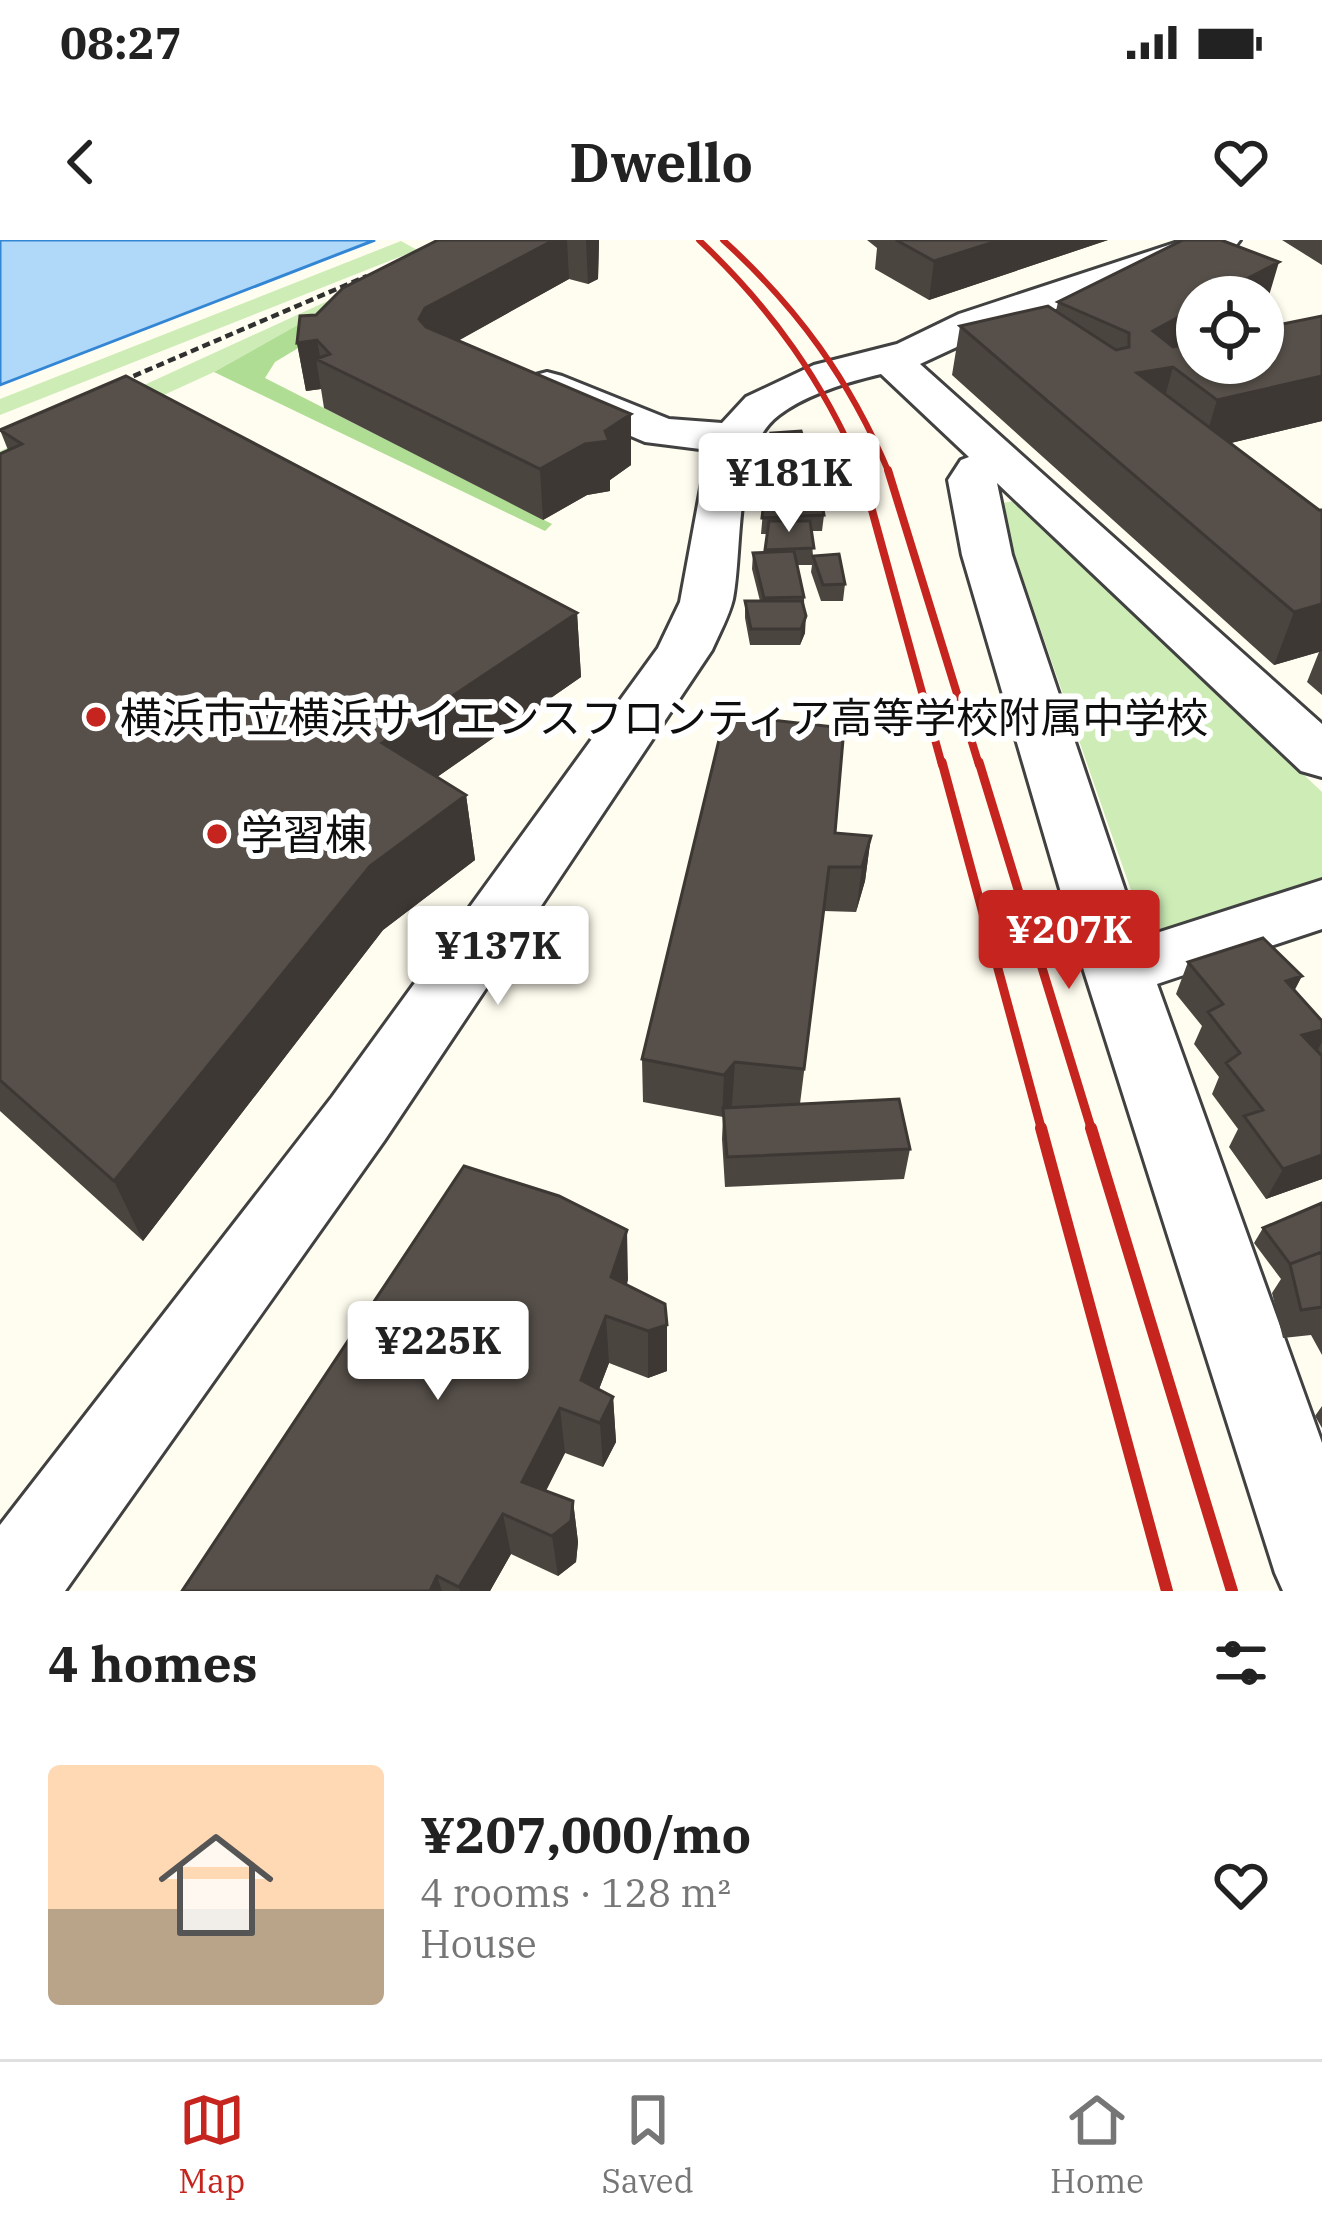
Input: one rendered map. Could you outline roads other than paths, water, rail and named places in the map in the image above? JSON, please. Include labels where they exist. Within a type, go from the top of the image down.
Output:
[{"type":"street","points":[[8,1591],[358,1119],[685,650],[706,602],[722,485],[734,438],[746,419],[781,393],[829,374],[890,359],[974,323],[1221,240]]},
{"type":"street","points":[[890,359],[1322,757]]},
{"type":"street","points":[[521,374],[661,432],[734,438]]},
{"type":"street","points":[[1000,460],[978,470],[972,496],[1118,970],[1322,1574]]},
{"type":"street","points":[[1202,644],[1262,627]]},
{"type":"street","points":[[1118,970],[1322,904]]},
{"type":"water","points":[[0,240],[375,240],[0,385]]},
{"type":"railway","points":[[699,240],[750,293],[793,348],[830,407],[862,472]]},
{"type":"railway","points":[[723,240],[775,292],[819,347],[857,407],[889,472]]},
{"type":"railway","points":[[862,472],[942,765]]},
{"type":"railway","points":[[889,472],[979,765]]},
{"type":"railway","points":[[942,762],[1042,1131]]},
{"type":"railway","points":[[979,762],[1092,1131]]},
{"type":"railway","points":[[1041,1128],[1167,1591]]},
{"type":"railway","points":[[1091,1128],[1232,1591]]},
{"type":"place","name":"横浜市立横浜サイエンスフロンティア高等学校附属中学校","points":[[96,717]]},
{"type":"place","name":"学習棟","points":[[217,834]]}]
